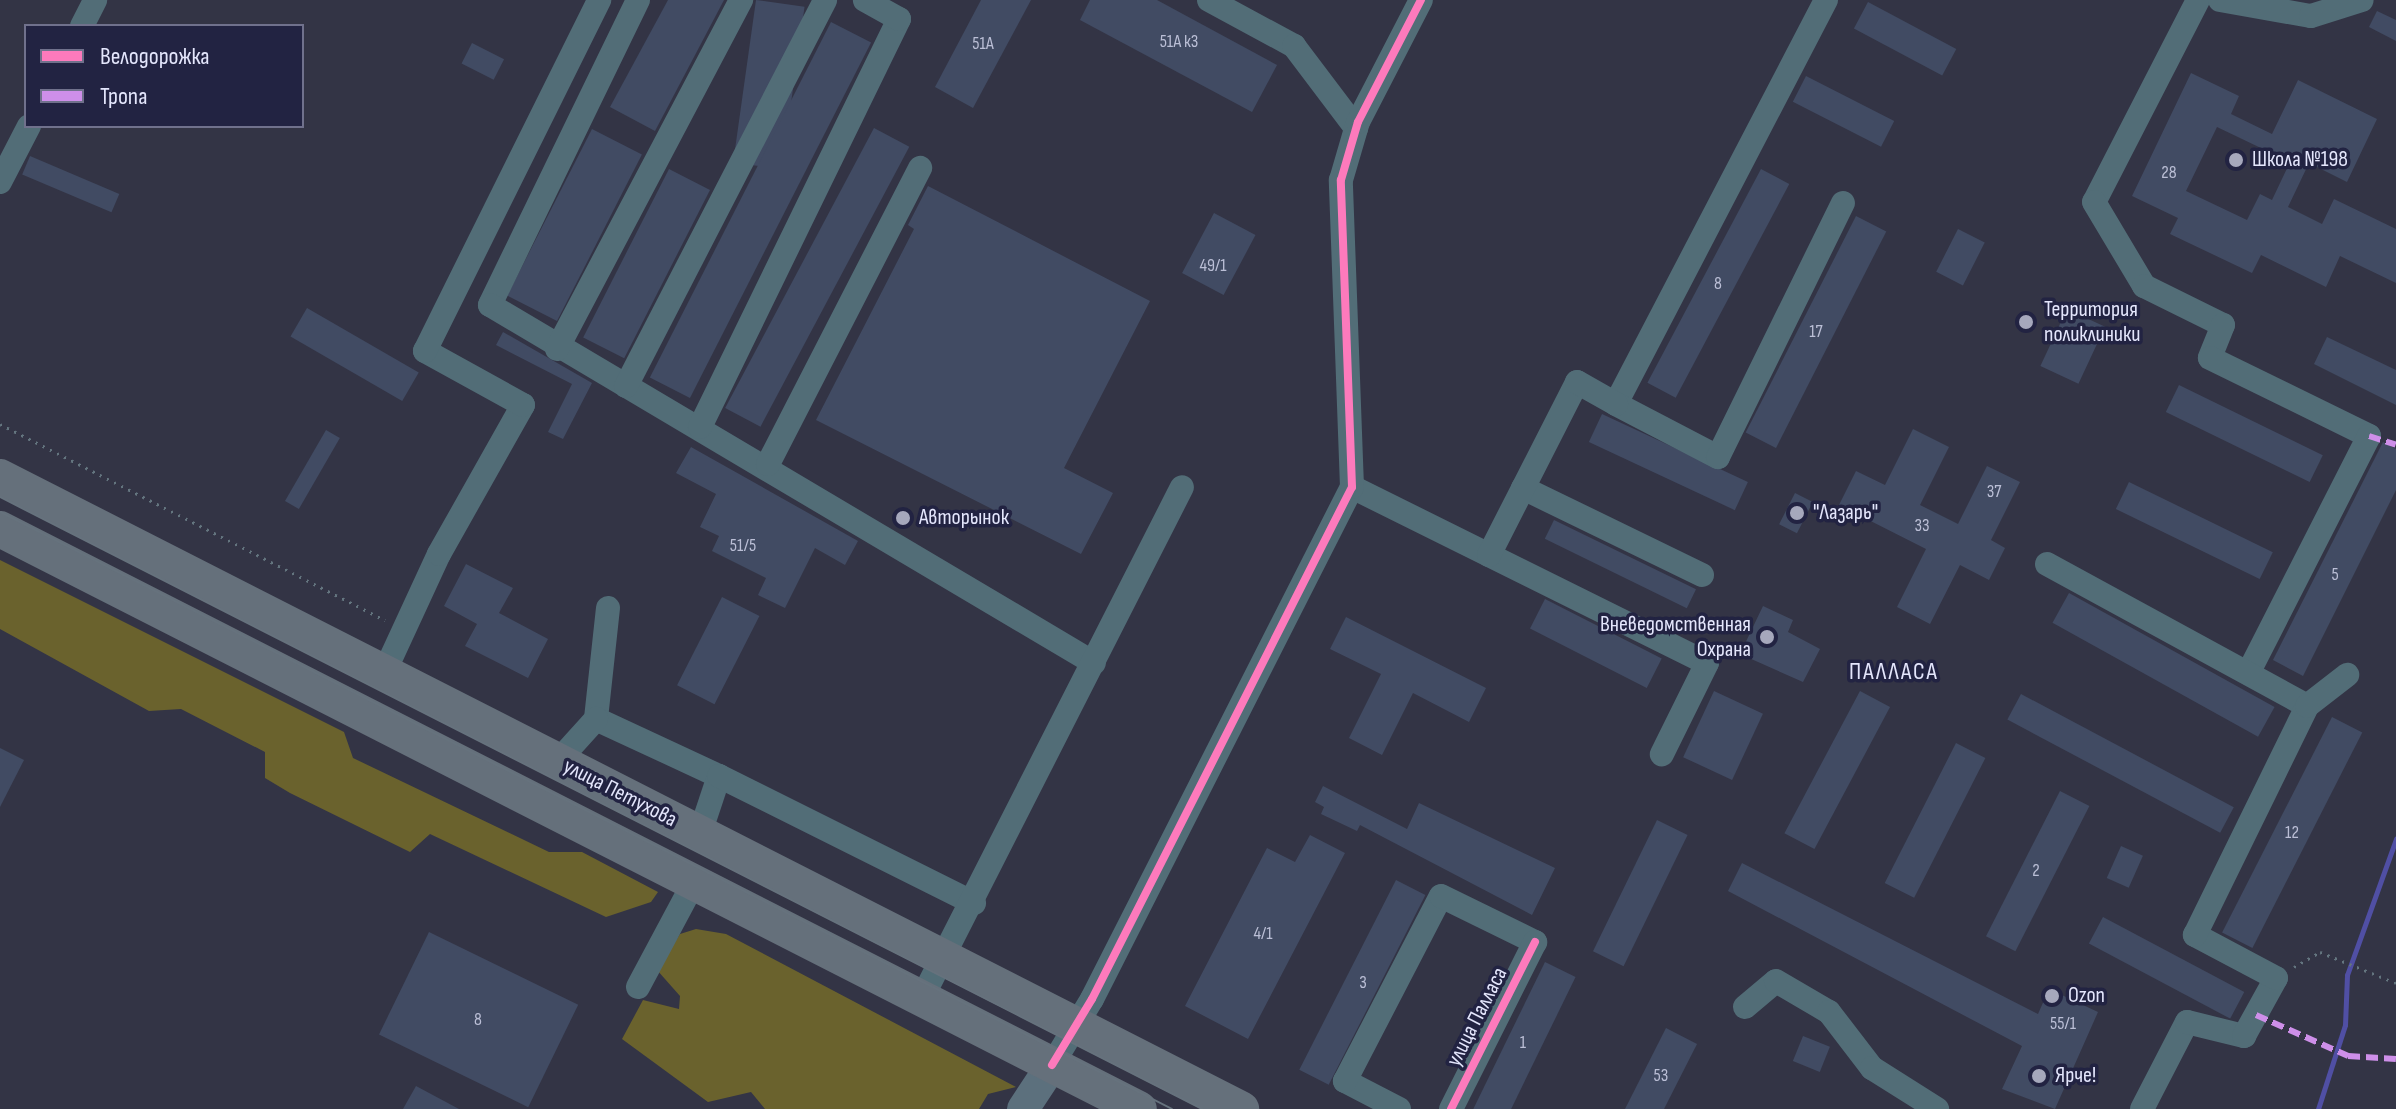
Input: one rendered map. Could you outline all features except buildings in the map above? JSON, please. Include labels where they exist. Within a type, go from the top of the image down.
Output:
[{"type":"highway","name":"улица Петухова","points":[[0,477],[1241,1109]]},
{"type":"highway","name":"улица Петухова","points":[[0,529],[1139,1109]]},
{"type":"main road","points":[[1023,1109],[1052,1065]]},
{"type":"street","points":[[83,24],[95,0]]},
{"type":"street","points":[[384,673],[523,405],[425,351],[599,0]]},
{"type":"street","points":[[638,0],[489,297],[490,305],[557,349],[768,464],[1094,663]]},
{"type":"street","points":[[557,349],[741,0]]},
{"type":"street","points":[[626,386],[825,0]]},
{"type":"street","points":[[700,427],[899,19],[865,0]]},
{"type":"street","points":[[1209,0],[1294,46],[1356,128]]},
{"type":"street","points":[[1052,1065],[1076,1025],[1352,487],[1341,180],[1356,128],[1421,0]]},
{"type":"street","points":[[1616,404],[1826,0]]},
{"type":"street","points":[[2198,0],[2094,202],[2144,286],[2223,325],[2210,358],[2369,436],[2248,673]]},
{"type":"street","points":[[2220,0],[2311,16],[2362,0]]},
{"type":"street","points":[[0,182],[28,128]]},
{"type":"street","points":[[768,464],[920,168]]},
{"type":"street","points":[[1489,555],[1577,382],[1718,457],[1843,203]]},
{"type":"street","points":[[922,998],[974,903],[1182,487]]},
{"type":"street","points":[[1352,487],[1707,663],[1662,754]]},
{"type":"street","points":[[1523,488],[1702,575]]},
{"type":"street","points":[[2047,564],[2307,706]]},
{"type":"street","points":[[558,761],[596,719],[608,608]]},
{"type":"street","points":[[2142,1109],[2187,1022],[2244,1036],[2276,978],[2195,935],[2307,706],[2347,675]]},
{"type":"street","points":[[596,719],[719,776],[974,903]]},
{"type":"street","points":[[700,833],[719,776]]},
{"type":"street","points":[[638,987],[694,882]]},
{"type":"street","name":"улица Палласа","points":[[1399,1109],[1345,1081],[1441,896],[1535,942],[1451,1109]]},
{"type":"street","points":[[1745,1007],[1776,981],[1829,1012],[1872,1068],[1937,1109]]},
{"type":"path","points":[[0,424],[404,630]]},
{"type":"path","points":[[2276,978],[2320,952],[2396,983]]},
{"type":"shaded area","points":[[0,560],[344,732],[353,758],[549,852],[582,852],[658,892],[651,902],[606,917],[430,834],[410,852],[290,793],[265,778],[265,752],[181,709],[149,711],[0,629]]},
{"type":"shaded area","points":[[696,929],[726,934],[1016,1087],[988,1094],[979,1109],[765,1109],[751,1092],[708,1102],[622,1039],[643,1000],[679,1009],[680,996],[657,970],[680,934]]},
{"type":"waterway","points":[[2318,1109],[2345,1025],[2347,975],[2396,839]]},
{"type":"tram line","points":[[0,497],[1202,1109]]},
{"type":"tram line","points":[[0,512],[1172,1109]]},
{"type":"marked path","points":[[2369,436],[2396,445]]},
{"type":"marked path","points":[[2256,1015],[2348,1056],[2396,1059]]},
{"type":"cycle path","points":[[1052,1065],[1092,999],[1352,487],[1341,180],[1358,122],[1421,0]]},
{"type":"cycle path","points":[[1451,1109],[1535,942]]},
{"type":"place","name":"Школа №198","points":[[2236,160]]},
{"type":"place","name":"Территория поликлиники","points":[[2026,322]]},
{"type":"place","name":"\"Лазарь\"","points":[[1797,513]]},
{"type":"place","name":"Авторынок","points":[[903,518]]},
{"type":"place","name":"Вневедомственная Охрана","points":[[1767,637]]},
{"type":"place","name":"Ozon","points":[[2052,996]]},
{"type":"place","name":"Ярче!","points":[[2039,1076]]},
{"type":"district","name":"ПАЛЛАСА","points":[[1894,672]]}]
